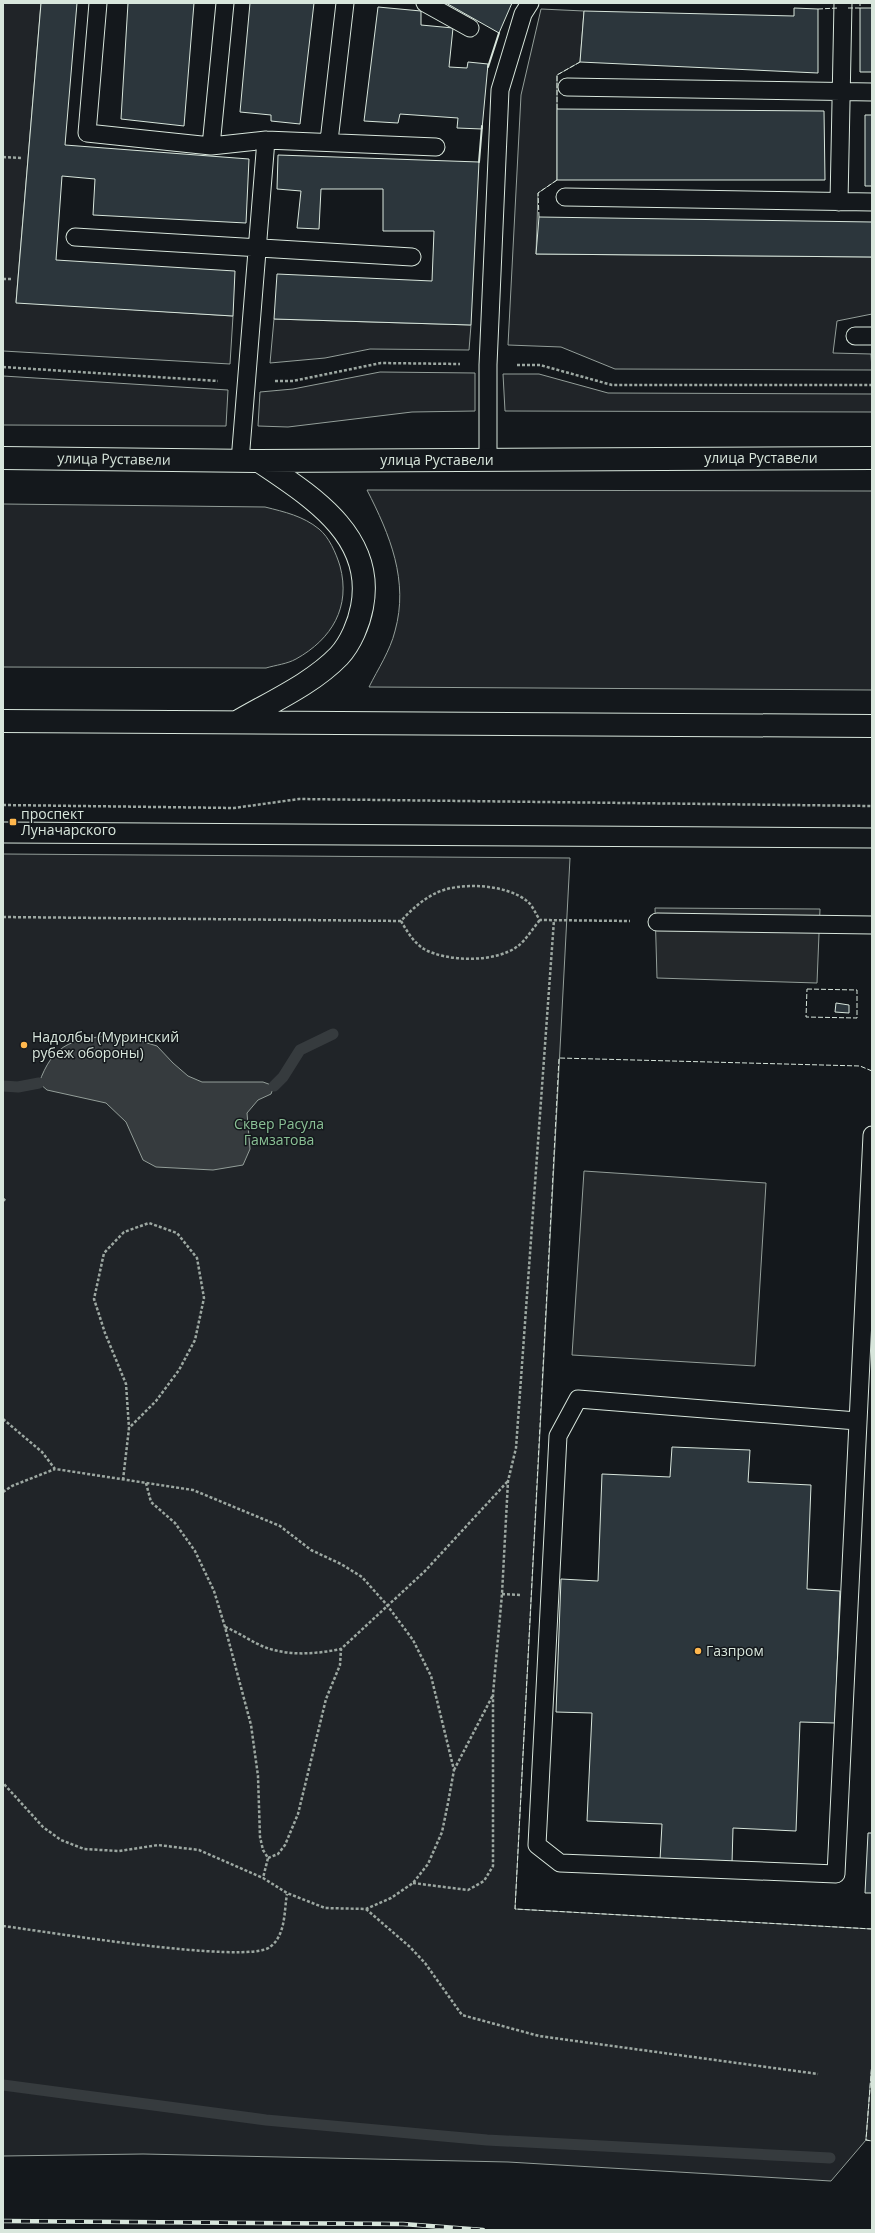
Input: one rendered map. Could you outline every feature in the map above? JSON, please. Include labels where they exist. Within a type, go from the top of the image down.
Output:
[{"type":"main road","name":"улица Руставели","points":[[3,458],[249,461],[872,458]]},
{"type":"main road","points":[[238,722],[313,677],[340,655],[358,624],[365,589],[357,553],[335,519],[309,496],[249,461]]},
{"type":"main road","points":[[3,721],[872,726]]},
{"type":"lane","points":[[98,3],[87,133],[211,146],[266,140],[329,141],[436,147]]},
{"type":"lane","points":[[211,146],[225,3]]},
{"type":"lane","points":[[329,141],[345,3]]},
{"type":"lane","points":[[425,3],[470,28]]},
{"type":"lane","points":[[488,460],[488,365],[500,90],[523,14],[530,3]]},
{"type":"lane","points":[[839,202],[843,3]]},
{"type":"lane","points":[[567,87],[872,92]]},
{"type":"lane","points":[[249,461],[246,383],[266,140]]},
{"type":"lane","points":[[565,197],[872,202]]},
{"type":"lane","points":[[75,237],[258,246],[412,257]]},
{"type":"lane","points":[[855,336],[872,336]]},
{"type":"lane","points":[[657,922],[872,925]]},
{"type":"lane","points":[[857,1421],[578,1399],[558,1436],[537,1844],[560,1863],[836,1874],[872,1135]]},
{"type":"path","points":[[3,157],[21,158]]},
{"type":"path","points":[[3,279],[12,279]]},
{"type":"path","points":[[3,367],[246,383],[292,380],[381,364],[540,365],[612,385],[872,385]]},
{"type":"path","points":[[3,805],[234,808],[299,799],[872,806]]},
{"type":"path","points":[[3,917],[401,921],[417,905],[436,893],[474,886],[496,888],[514,893],[529,903],[540,920]]},
{"type":"path","points":[[401,921],[411,938],[424,949],[446,956],[473,959],[495,956],[518,946],[540,920],[657,922]]},
{"type":"path","points":[[412,1883],[468,1890],[484,1881],[493,1866],[493,1694],[502,1594],[508,1480],[516,1448],[554,920]]},
{"type":"path","points":[[123,1480],[129,1428],[126,1384],[105,1333],[94,1299],[104,1253],[124,1232],[149,1223],[177,1233],[197,1258],[204,1298],[195,1340],[179,1370],[156,1401],[129,1428]]},
{"type":"path","points":[[3,1419],[42,1452],[55,1469]]},
{"type":"path","points":[[3,1492],[12,1486],[55,1469],[193,1490],[280,1526],[311,1550],[341,1564],[362,1577],[388,1605],[414,1640],[431,1676],[454,1770]]},
{"type":"path","points":[[225,1627],[266,1647],[288,1653],[319,1653],[341,1649],[425,1571],[508,1480]]},
{"type":"path","points":[[146,1483],[151,1502],[175,1523],[195,1551],[214,1591],[225,1627],[250,1725],[258,1776],[260,1837],[263,1850],[268,1858],[263,1878]]},
{"type":"path","points":[[268,1858],[278,1854],[285,1845],[298,1814],[326,1699],[340,1665],[341,1649]]},
{"type":"path","points":[[3,1783],[43,1827],[66,1842],[84,1849],[120,1852],[158,1845],[199,1850],[263,1878],[287,1893],[324,1908],[366,1909],[391,1898],[412,1883],[428,1864],[442,1832],[454,1770],[493,1694]]},
{"type":"path","points":[[3,1926],[205,1952],[252,1952],[270,1948],[281,1934],[287,1893]]},
{"type":"path","points":[[366,1909],[410,1947],[425,1963],[462,2015],[539,2036],[818,2074]]},
{"type":"green space","points":[[3,3],[41,3],[16,302],[233,316],[230,364],[3,351]]},
{"type":"green space","points":[[541,9],[584,11],[580,62],[557,75],[557,180],[538,193],[536,254],[872,257],[872,314],[837,321],[833,353],[871,354],[872,370],[615,369],[561,347],[508,345],[521,95]]},
{"type":"green space","points":[[274,319],[471,325],[469,350],[370,349],[325,358],[270,363]]},
{"type":"green space","points":[[380,372],[475,373],[475,411],[412,412],[288,427],[258,426],[260,392],[293,389]]},
{"type":"green space","points":[[503,374],[539,374],[608,393],[872,394],[872,412],[505,411]]},
{"type":"green space","points":[[3,376],[228,390],[226,426],[3,425]]},
{"type":"green space","points":[[367,490],[872,491],[872,690],[369,687],[387,653],[393,638],[399,612],[400,594],[395,559],[390,541]]},
{"type":"green space","points":[[3,504],[265,507],[287,513],[307,521],[319,529],[323,532],[332,546],[340,566],[343,581],[343,595],[340,608],[336,620],[329,632],[309,651],[293,661],[266,668],[3,667]]},
{"type":"green space","name":"Сквер Расула Гамзатова","points":[[3,854],[570,858],[515,1909],[872,1929],[872,2062],[866,2140],[831,2181],[508,2162],[143,2154],[3,2156]]},
{"type":"shaded area","points":[[655,908],[820,909],[817,983],[657,978]]},
{"type":"shaded area","points":[[107,1036],[134,1039],[157,1046],[188,1076],[202,1082],[263,1082],[274,1086],[271,1094],[258,1100],[247,1113],[250,1149],[243,1165],[213,1170],[156,1167],[143,1160],[126,1122],[106,1103],[47,1090],[39,1083],[50,1060],[64,1047],[82,1040]]},
{"type":"shaded area","points":[[584,1171],[766,1183],[755,1366],[572,1355]]},
{"type":"shaded area","points":[[872,2062],[872,2141],[866,2140]]},
{"type":"building","points":[[41,3],[77,3],[65,145],[249,159],[246,223],[93,215],[95,179],[62,176],[56,260],[235,271],[233,316],[16,303]]},
{"type":"building","points":[[128,3],[194,3],[184,126],[121,119]]},
{"type":"building","points":[[250,3],[314,3],[300,124],[271,121],[271,115],[240,112]]},
{"type":"building","points":[[446,3],[512,3],[499,33]]},
{"type":"building","points":[[378,7],[421,11],[421,25],[453,28],[449,67],[467,68],[468,62],[488,64],[482,129],[457,128],[458,118],[400,114],[398,123],[364,121]]},
{"type":"building","points":[[794,8],[818,9],[818,73],[580,62],[584,11],[794,16]]},
{"type":"building","points":[[860,8],[872,8],[872,72],[860,72]]},
{"type":"building","points":[[557,109],[824,111],[825,180],[557,180]]},
{"type":"building","points":[[865,115],[872,115],[872,186],[865,186]]},
{"type":"building","points":[[278,155],[479,162],[471,325],[274,319],[277,274],[432,281],[434,231],[383,231],[383,189],[321,189],[319,229],[297,228],[301,191],[277,189]]},
{"type":"building","points":[[539,217],[872,222],[872,257],[536,254]]},
{"type":"building","points":[[836,1003],[849,1005],[849,1013],[835,1012]]},
{"type":"building","name":"Газпром","points":[[672,1447],[750,1450],[748,1482],[811,1485],[807,1589],[840,1591],[835,1723],[800,1722],[796,1831],[733,1828],[732,1863],[660,1860],[662,1824],[587,1821],[592,1713],[556,1712],[561,1579],[598,1581],[602,1474],[670,1477]]},
{"type":"building","points":[[868,1833],[872,1833],[872,1893],[865,1893]]},
{"type":"waterway","points":[[274,1086],[283,1077],[300,1050],[333,1034]]},
{"type":"waterway","points":[[3,1086],[18,1087],[39,1083]]},
{"type":"waterway","points":[[3,2085],[266,2120],[487,2140],[830,2158]]},
{"type":"tram line","points":[[3,822],[872,828]]},
{"type":"tram line","points":[[3,843],[872,848]]},
{"type":"railway","points":[[3,2221],[403,2224],[483,2230]]},
{"type":"fence","points":[[848,8],[860,8],[860,3]]},
{"type":"fence","points":[[818,9],[838,8]]},
{"type":"fence","points":[[557,109],[557,75],[580,62]]},
{"type":"fence","points":[[539,217],[538,193],[557,180]]},
{"type":"fence","points":[[807,989],[857,990],[857,1018],[806,1017],[807,989]]},
{"type":"fence","points":[[872,1071],[860,1066],[559,1058],[515,1909],[872,1929]]},
{"type":"fence","points":[[872,2062],[866,2140],[872,2141]]},
{"type":"wall","points":[[488,67],[499,33]]},
{"type":"wall","points":[[479,162],[482,126]]},
{"type":"place","name":"проспект Луначарского","points":[[13,822]]},
{"type":"place","name":"Надолбы (Муринский рубеж обороны)","points":[[24,1045]]},
{"type":"place","name":"Газпром","points":[[698,1651]]}]
